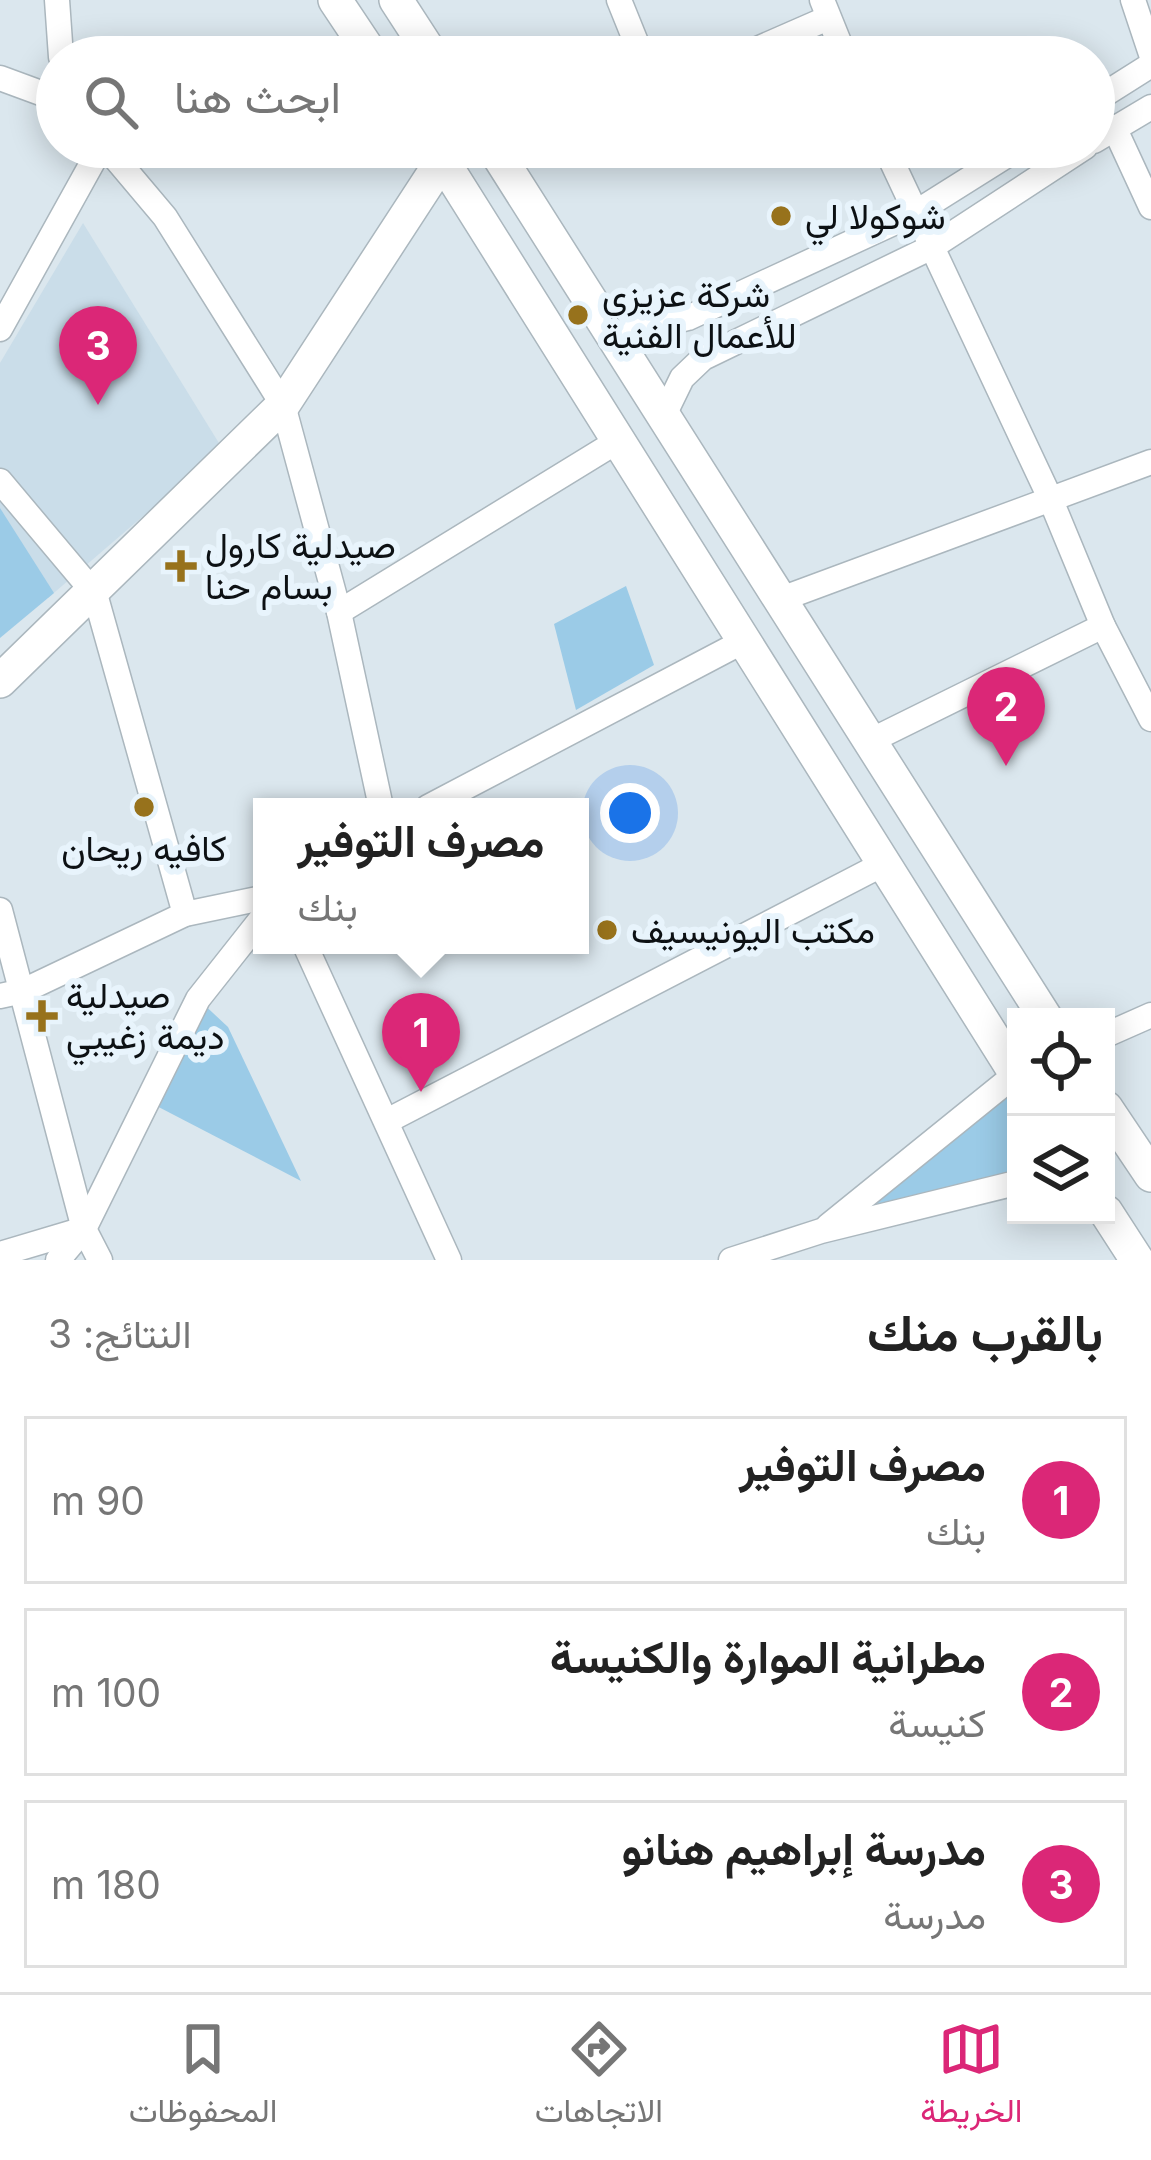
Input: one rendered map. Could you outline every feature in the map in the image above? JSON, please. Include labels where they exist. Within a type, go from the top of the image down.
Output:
[{"type":"main road","points":[[335,0],[360,36]]},
{"type":"main road","points":[[396,0],[419,36]]},
{"type":"main road","points":[[0,680],[95,594],[284,405],[431,168]]},
{"type":"main road","points":[[453,168],[742,643],[1007,1060]]},
{"type":"main road","points":[[507,168],[784,598],[868,742],[1039,1008]]},
{"type":"main road","points":[[1108,1116],[1118,1150],[1151,1175]]},
{"type":"main road","points":[[1113,1224],[1137,1260]]},
{"type":"street","points":[[57,0],[60,36]]},
{"type":"street","points":[[619,0],[634,36]]},
{"type":"street","points":[[1133,0],[1151,54]]},
{"type":"street","points":[[777,36],[825,9]]},
{"type":"street","points":[[1115,87],[1151,65]]},
{"type":"street","points":[[0,78],[36,91]]},
{"type":"street","points":[[1115,128],[1151,107]]},
{"type":"street","points":[[1115,151],[1151,207]]},
{"type":"street","points":[[0,329],[92,168]]},
{"type":"street","points":[[123,168],[166,217],[284,405],[340,612],[379,798]]},
{"type":"street","points":[[895,168],[1051,498],[1103,626],[1151,719]]},
{"type":"street","points":[[610,329],[650,328],[688,318],[915,213],[987,168]]},
{"type":"street","points":[[665,413],[682,378],[703,358],[932,247],[1052,168]]},
{"type":"street","points":[[340,612],[621,439]]},
{"type":"street","points":[[784,598],[1151,462]]},
{"type":"street","points":[[0,481],[95,594],[185,914]]},
{"type":"street","points":[[868,742],[1103,626]]},
{"type":"street","points":[[445,798],[742,643]]},
{"type":"street","points":[[387,1120],[885,863]]},
{"type":"street","points":[[11,994],[185,914],[253,900]]},
{"type":"street","points":[[0,910],[11,994],[84,1228],[100,1260]]},
{"type":"street","points":[[58,1260],[84,1228],[198,999],[253,929]]},
{"type":"street","points":[[309,954],[449,1260]]},
{"type":"street","points":[[1115,1031],[1151,1015]]},
{"type":"street","points":[[821,1231],[1007,1081]]},
{"type":"street","points":[[731,1260],[821,1231],[1007,1186]]},
{"type":"street","points":[[0,1254],[84,1228]]},
{"type":"shaded area","points":[[83,223],[222,448],[48,598],[0,510],[0,363]]},
{"type":"shaded area","points":[[0,508],[54,593],[0,638]]},
{"type":"shaded area","points":[[626,586],[654,665],[576,710],[554,624]]},
{"type":"shaded area","points":[[198,999],[228,1027],[301,1181],[147,1101]]},
{"type":"shaded area","points":[[1005,1091],[1007,1176],[852,1214]]},
{"type":"place","name":"شوكولا لي","points":[[781,216]]},
{"type":"place","name":"شركة عزيزي للأعمال الفنية","points":[[578,315]]},
{"type":"place","name":"مدرسة إبراهيم هنانو","points":[[98,405]]},
{"type":"place","name":"صيدلية كارول بسام حنا","points":[[181,566]]},
{"type":"place","name":"مطرانية الموارة والكنيسة","points":[[1006,766]]},
{"type":"place","name":"كافيه ريحان","points":[[144,807]]},
{"type":"place","name":"مكتب اليونيسيف","points":[[607,930]]},
{"type":"place","name":"صيدلية ديمة زغيبي","points":[[42,1016]]},
{"type":"place","name":"مصرف التوفير","points":[[421,1092]]}]
